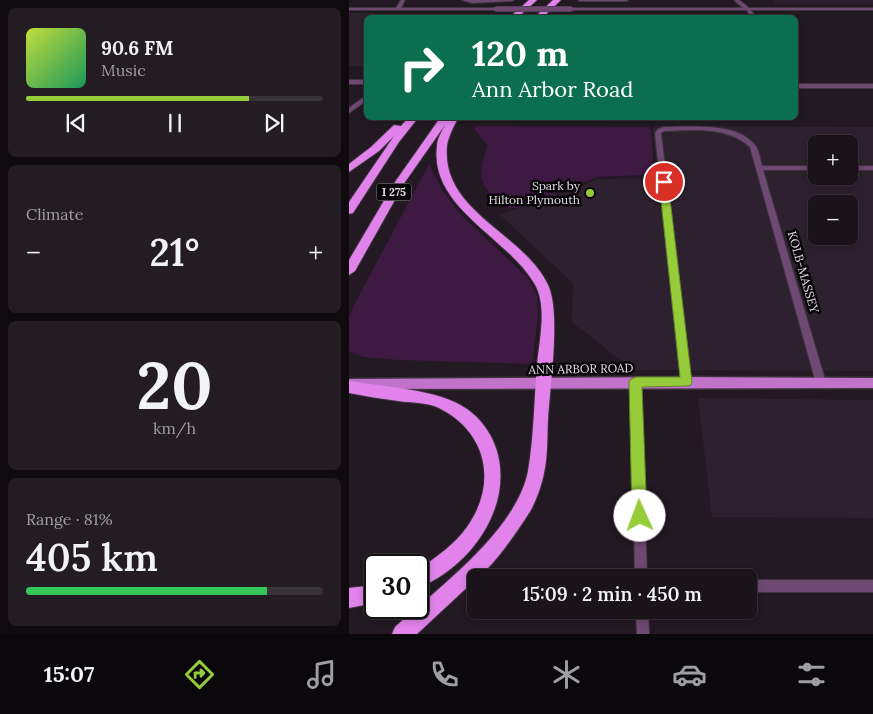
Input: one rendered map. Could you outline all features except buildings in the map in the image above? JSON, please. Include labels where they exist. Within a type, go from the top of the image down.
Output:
[{"type":"highway","points":[[516,15],[533,0]]},
{"type":"highway","points":[[540,15],[557,0]]},
{"type":"highway","points":[[349,169],[375,149],[404,120]]},
{"type":"highway","name":"I 275","points":[[349,212],[395,141],[411,120]]},
{"type":"highway","name":"I 275","points":[[349,271],[400,182],[444,120]]},
{"type":"highway","points":[[402,634],[476,567],[496,545],[525,504],[536,476],[548,307],[545,294],[539,280],[477,218],[453,192],[446,181],[441,166],[442,142],[452,120]]},
{"type":"highway","points":[[349,386],[442,402],[475,424],[487,442],[491,456],[493,477],[489,500],[483,516],[462,546],[447,560],[429,572]]},
{"type":"highway","points":[[349,598],[364,596]]},
{"type":"main road","name":"ANN ARBOR ROAD","points":[[349,386],[636,382],[873,383]]},
{"type":"street","points":[[391,9],[396,0]]},
{"type":"street","points":[[398,9],[403,0]]},
{"type":"street","points":[[464,0],[471,2],[512,0]]},
{"type":"street","points":[[580,0],[626,0]]},
{"type":"street","points":[[736,0],[748,9],[752,15]]},
{"type":"street","points":[[742,0],[747,3],[748,9]]},
{"type":"street","points":[[349,9],[398,9],[430,6],[496,9],[873,9]]},
{"type":"street","points":[[349,82],[364,82]]},
{"type":"street","points":[[798,86],[873,86]]},
{"type":"street","points":[[349,111],[364,99]]},
{"type":"street","name":"KOLB-MASSEY","points":[[686,382],[659,132],[666,129],[718,130],[737,134],[747,139],[753,146],[821,383]]},
{"type":"street","points":[[760,168],[808,168]]},
{"type":"street","points":[[858,168],[873,168]]},
{"type":"street","points":[[636,382],[641,569]]},
{"type":"street","points":[[757,586],[873,586]]},
{"type":"street","points":[[642,619],[643,634]]},
{"type":"shaded area","points":[[774,0],[873,0],[874,4],[776,4]]},
{"type":"shaded area","points":[[349,13],[376,13],[374,15],[364,15],[364,66],[349,66]]},
{"type":"shaded area","points":[[475,126],[649,127],[651,130],[654,170],[652,173],[644,175],[597,177],[520,208],[509,208],[493,196],[484,185],[481,172],[488,146],[475,130]]},
{"type":"shaded area","points":[[657,126],[873,127],[873,371],[633,370],[572,322],[573,283],[500,215],[598,179],[658,178],[653,128]]},
{"type":"shaded area","points":[[429,164],[443,191],[461,215],[528,278],[537,296],[538,316],[532,364],[398,360],[363,357],[349,351],[349,316]]},
{"type":"shaded area","points":[[698,398],[873,400],[873,518],[712,517]]},
{"type":"place","name":"Spark by Hilton Plymouth","points":[[590,193]]},
{"type":"route","points":[[640,516],[636,382],[686,382],[664,182]]}]
